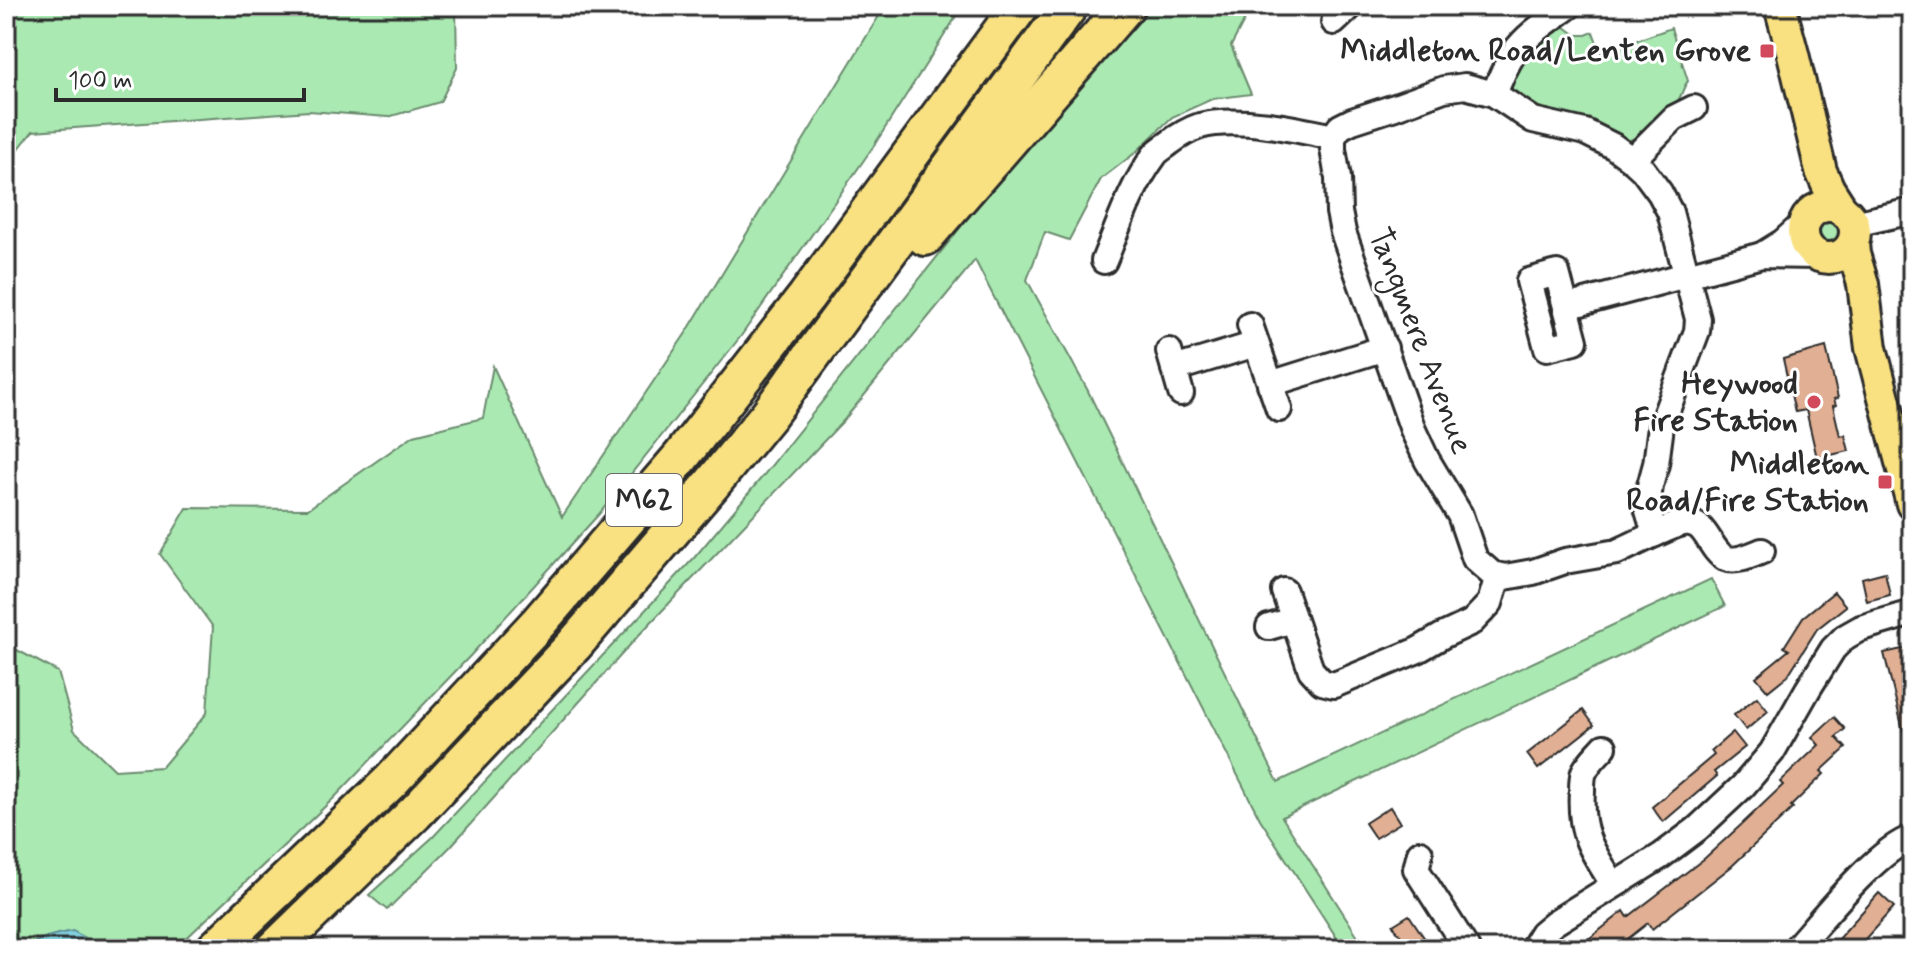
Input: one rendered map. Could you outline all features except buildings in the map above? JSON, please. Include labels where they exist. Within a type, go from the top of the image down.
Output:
[{"type":"highway","name":"M62","points":[[806,297],[990,6]]},
{"type":"highway","name":"M62","points":[[215,949],[391,781],[539,622],[681,457],[806,297],[1020,6]]},
{"type":"highway","name":"M62","points":[[769,414],[1069,6]]},
{"type":"highway","name":"M62","points":[[275,949],[415,813],[574,645],[769,414],[1126,6]]},
{"type":"main road","points":[[1780,6],[1821,171],[1850,226],[1863,284],[1871,348],[1912,504]]},
{"type":"main road","points":[[1808,123],[1805,243],[1841,283],[1871,348]]},
{"type":"main road","points":[[1805,222],[1815,210],[1825,206],[1835,207],[1850,226],[1846,252],[1830,258],[1818,256]]},
{"type":"street","points":[[1494,94],[1518,47],[1542,26],[1574,10]]},
{"type":"street","points":[[1103,264],[1135,186],[1156,152],[1177,137],[1200,127],[1226,122],[1333,137],[1346,123],[1444,89],[1465,86],[1494,94],[1533,120],[1585,132],[1613,146],[1652,181],[1670,212],[1698,319],[1697,331],[1661,426],[1647,507],[1655,534]]},
{"type":"street","points":[[1632,160],[1674,118],[1697,107]]},
{"type":"street","name":"Tangmere Avenue","points":[[1333,137],[1343,232],[1416,438],[1455,504],[1475,559],[1498,576]]},
{"type":"street","points":[[1850,226],[1912,211]]},
{"type":"street","points":[[1762,255],[1783,242],[1805,222]]},
{"type":"street","points":[[1566,307],[1762,255],[1818,256]]},
{"type":"street","points":[[1181,393],[1172,360],[1253,335],[1279,409]]},
{"type":"street","points":[[1270,384],[1385,348]]},
{"type":"street","points":[[1284,591],[1314,675],[1322,682],[1340,684],[1472,622],[1490,603],[1498,576],[1512,576],[1565,561],[1617,552],[1684,523],[1694,523],[1704,531],[1713,547],[1725,558],[1744,558],[1765,550]]},
{"type":"street","points":[[1532,949],[1542,933],[1554,923],[1661,856],[1697,829],[1760,768],[1783,736],[1833,649],[1845,637],[1861,628],[1912,613]]},
{"type":"street","points":[[1269,627],[1293,620]]},
{"type":"street","points":[[1604,747],[1584,772],[1581,800],[1583,830],[1589,847],[1614,885]]},
{"type":"street","points":[[1795,949],[1866,870],[1912,838]]},
{"type":"street","points":[[1420,853],[1416,869],[1467,949]]},
{"type":"green space","points":[[6,6],[456,6],[457,68],[440,102],[388,117],[309,111],[33,131],[6,165]]},
{"type":"green space","points":[[885,6],[963,6],[873,147],[741,336],[599,514],[471,655],[335,797],[175,949],[91,949],[90,941],[30,944],[24,949],[6,949],[6,657],[17,650],[58,672],[74,730],[115,770],[162,767],[207,713],[213,627],[160,554],[187,508],[308,509],[414,435],[483,418],[493,366],[562,517],[688,330]]},
{"type":"green space","points":[[1146,6],[1252,6],[1231,46],[1251,94],[1212,99],[1172,117],[1135,153],[1101,179],[1069,240],[1045,232],[1027,280],[1087,389],[1278,782],[1711,579],[1725,606],[1282,817],[1366,949],[1344,949],[1260,819],[975,260],[844,420],[638,636],[451,846],[387,910],[369,895],[433,837],[694,558],[979,204]]},
{"type":"green space","points":[[1565,27],[1576,35],[1593,32],[1601,53],[1671,28],[1688,81],[1676,104],[1647,130],[1627,141],[1587,120],[1540,110],[1512,92],[1511,79],[1526,55],[1550,33]]},
{"type":"green space","points":[[1828,218],[1839,222],[1843,233],[1839,244],[1828,248],[1817,244],[1813,233],[1817,222]]},
{"type":"water","points":[[73,931],[90,941],[91,949],[24,949],[41,939]]},
{"type":"place","name":"Middleton Road/Lenten Grove","points":[[1767,51]]},
{"type":"place","name":"Heywood Fire Station","points":[[1814,402]]},
{"type":"place","name":"Middleton Road/Fire Station","points":[[1885,482]]}]
